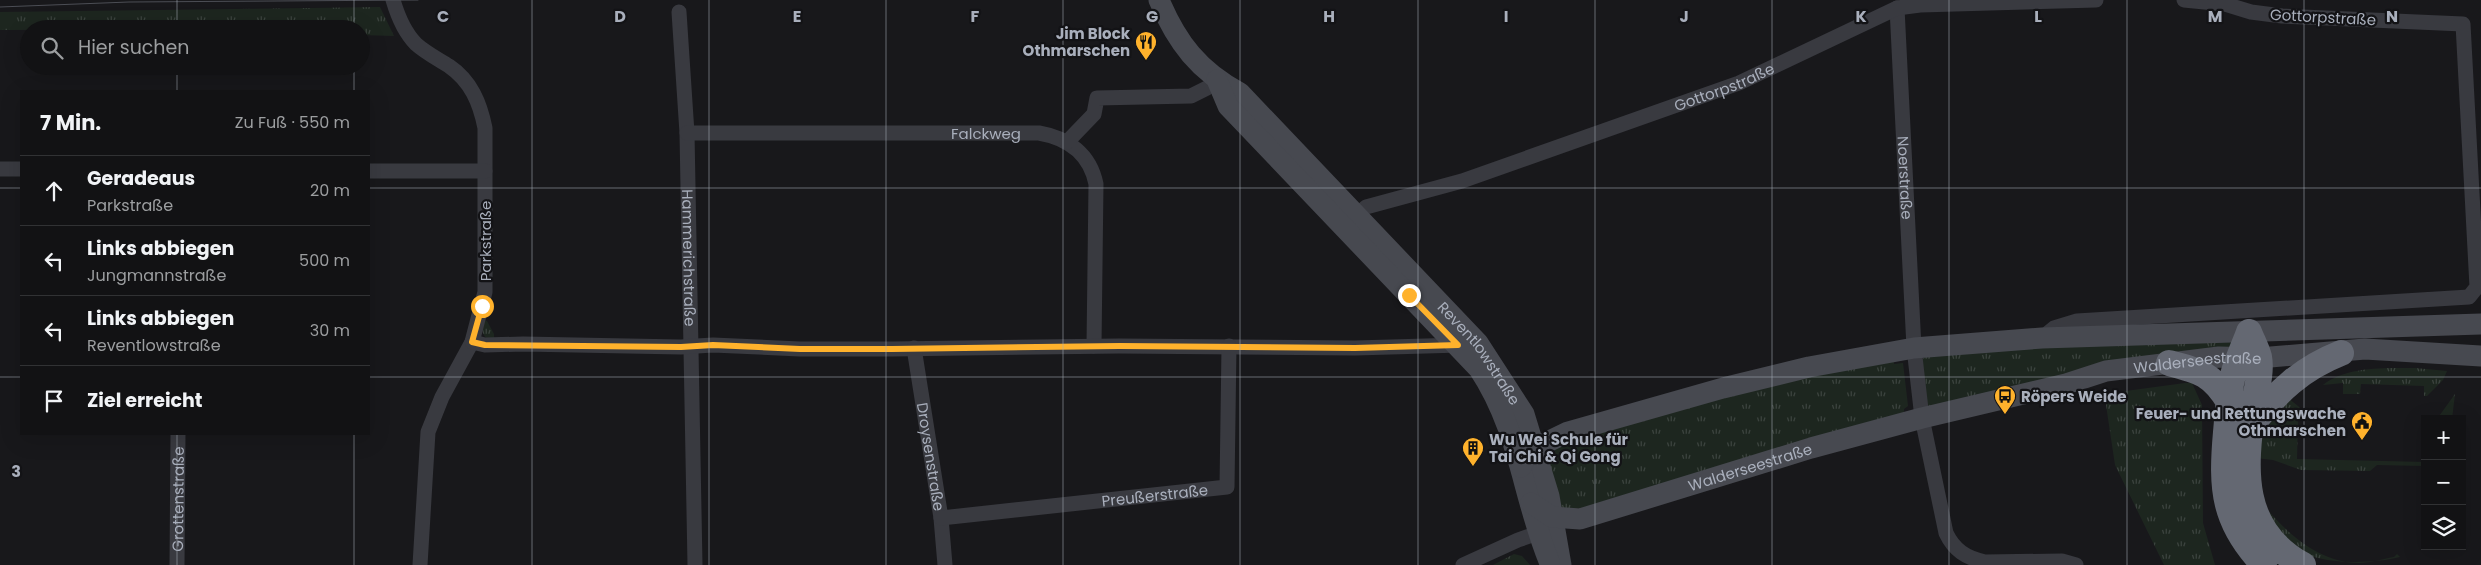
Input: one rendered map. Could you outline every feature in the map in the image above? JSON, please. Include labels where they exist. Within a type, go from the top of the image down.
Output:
[{"type":"highway","points":[[2249,332],[2250,429],[2246,475],[2250,496],[2257,517],[2274,542],[2303,565]]},
{"type":"highway","points":[[2250,429],[2274,396],[2289,383],[2320,361],[2341,353]]},
{"type":"highway","points":[[2249,357],[2232,376],[2223,473],[2224,491],[2235,525],[2244,541],[2264,565]]},
{"type":"highway","points":[[2169,363],[2201,371],[2222,391],[2229,402]]},
{"type":"main road","name":"Reventlowstraße","points":[[1159,0],[1182,44],[1217,80],[1240,93],[1357,215],[1468,344],[1524,414],[1549,496],[1550,565]]},
{"type":"main road","name":"Reventlowstraße","points":[[1217,80],[1228,106],[1468,344],[1479,369],[1499,402],[1531,503]]},
{"type":"main road","name":"Walderseestraße","points":[[1521,467],[1535,448],[1568,432],[1723,388],[1846,360],[1914,348],[2042,338],[2481,324]]},
{"type":"main road","name":"Walderseestraße","points":[[1531,503],[1548,526],[1580,519],[1811,448],[1922,418],[2066,384],[2106,371],[2169,363],[2389,349],[2481,356]]},
{"type":"main road","name":"Walderseestraße","points":[[1524,414],[1542,428],[1568,432]]},
{"type":"main road","points":[[1575,565],[1571,537],[1572,530],[1580,519]]},
{"type":"main road","name":"Reventlowstraße","points":[[1548,526],[1561,565]]},
{"type":"street","name":"Parkstraße","points":[[393,0],[400,22],[417,45],[460,74],[471,88],[482,113],[485,128],[485,292],[472,342],[439,404],[428,432],[420,565]]},
{"type":"street","name":"Gottorpstraße","points":[[1357,215],[1366,207],[1462,181],[1739,83],[1897,8],[1920,5],[2096,0]]},
{"type":"street","name":"Gottorpstraße","points":[[2184,0],[2225,4],[2250,12],[2282,16],[2463,24],[2476,255],[2477,288],[2474,293]]},
{"type":"street","name":"Noerstraße","points":[[1897,8],[1914,348]]},
{"type":"street","name":"Hammerichstraße","points":[[679,12],[687,133],[695,565]]},
{"type":"street","points":[[1067,142],[1094,114],[1097,98],[1191,96],[1207,88],[1217,80]]},
{"type":"street","name":"Falckweg","points":[[687,133],[1039,133],[1067,142],[1076,148],[1088,162],[1096,184],[1094,346]]},
{"type":"street","points":[[0,169],[20,169]]},
{"type":"street","points":[[370,170],[485,171]]},
{"type":"street","name":"Walderseestraße","points":[[2042,338],[2054,328],[2077,321],[2362,302],[2469,297],[2474,293]]},
{"type":"street","points":[[472,342],[491,345],[692,347],[713,345],[800,349],[1094,346],[1355,348],[1468,344]]},
{"type":"street","name":"Preußerstraße","points":[[941,518],[1227,487],[1229,346]]},
{"type":"street","name":"Droysenstraße","points":[[914,348],[941,518],[945,565]]},
{"type":"street","points":[[1914,348],[1922,418],[1942,520],[1946,533],[1956,549],[1975,560],[1985,562],[2062,561],[2076,565]]},
{"type":"street","name":"Grottenstraße","points":[[177,565],[178,435]]},
{"type":"street","name":"Walderseestraße","points":[[1463,565],[1481,561],[1548,526]]},
{"type":"green space","points":[[380,7],[394,36],[370,35],[370,20],[20,20],[20,30],[0,30],[0,12]]},
{"type":"green space","points":[[483,320],[487,321],[494,334],[494,340],[487,338],[483,334]]},
{"type":"green space","points":[[2237,342],[2236,348],[2051,379],[1929,407],[1926,405],[1922,360],[1926,355],[1979,349]]},
{"type":"green space","points":[[1894,359],[1894,364],[1903,363],[1908,406],[1904,409],[1904,413],[1587,508],[1561,509],[1544,448],[1767,384]]},
{"type":"green space","points":[[2380,368],[2415,368],[2447,371],[2443,380],[2427,396],[2424,396],[2424,386],[2361,384],[2360,394],[2343,394],[2343,383],[2323,385],[2343,374],[2355,371]]},
{"type":"green space","points":[[2192,383],[2202,405],[2203,523],[2215,565],[2164,565],[2115,465],[2106,405],[2111,393]]},
{"type":"green space","points":[[2455,394],[2452,415],[2440,415]]},
{"type":"green space","points":[[2288,398],[2303,410],[2298,419],[2297,459],[2421,462],[2421,466],[2377,465],[2370,471],[2301,470],[2273,460],[2256,458],[2262,434]]},
{"type":"green space","points":[[2265,507],[2284,527],[2306,545],[2331,558],[2345,562],[2310,556],[2286,544]]},
{"type":"green space","points":[[1514,554],[1522,556],[1530,565],[1493,565]]},
{"type":"green space","points":[[2397,554],[2400,557],[2387,560],[2376,561],[2394,557]]},
{"type":"green space","points":[[2376,561],[2359,563],[2345,562],[2357,562]]},
{"type":"tram line","points":[[0,7],[129,2],[418,0]]},
{"type":"place","name":"Jim Block Othmarschen","points":[[1146,61]]},
{"type":"place","name":"Röpers Weide","points":[[2005,415]]},
{"type":"place","name":"Feuer- und Rettungswache Othmarschen","points":[[2362,441]]},
{"type":"place","name":"Wu Wei Schule für Tai Chi & Qi Gong","points":[[1473,467]]},
{"type":"route","points":[[482,306],[472,342],[498,346],[523,344],[681,347],[713,345],[800,349],[892,349],[1120,346],[1355,348],[1458,345],[1409,295]]}]
